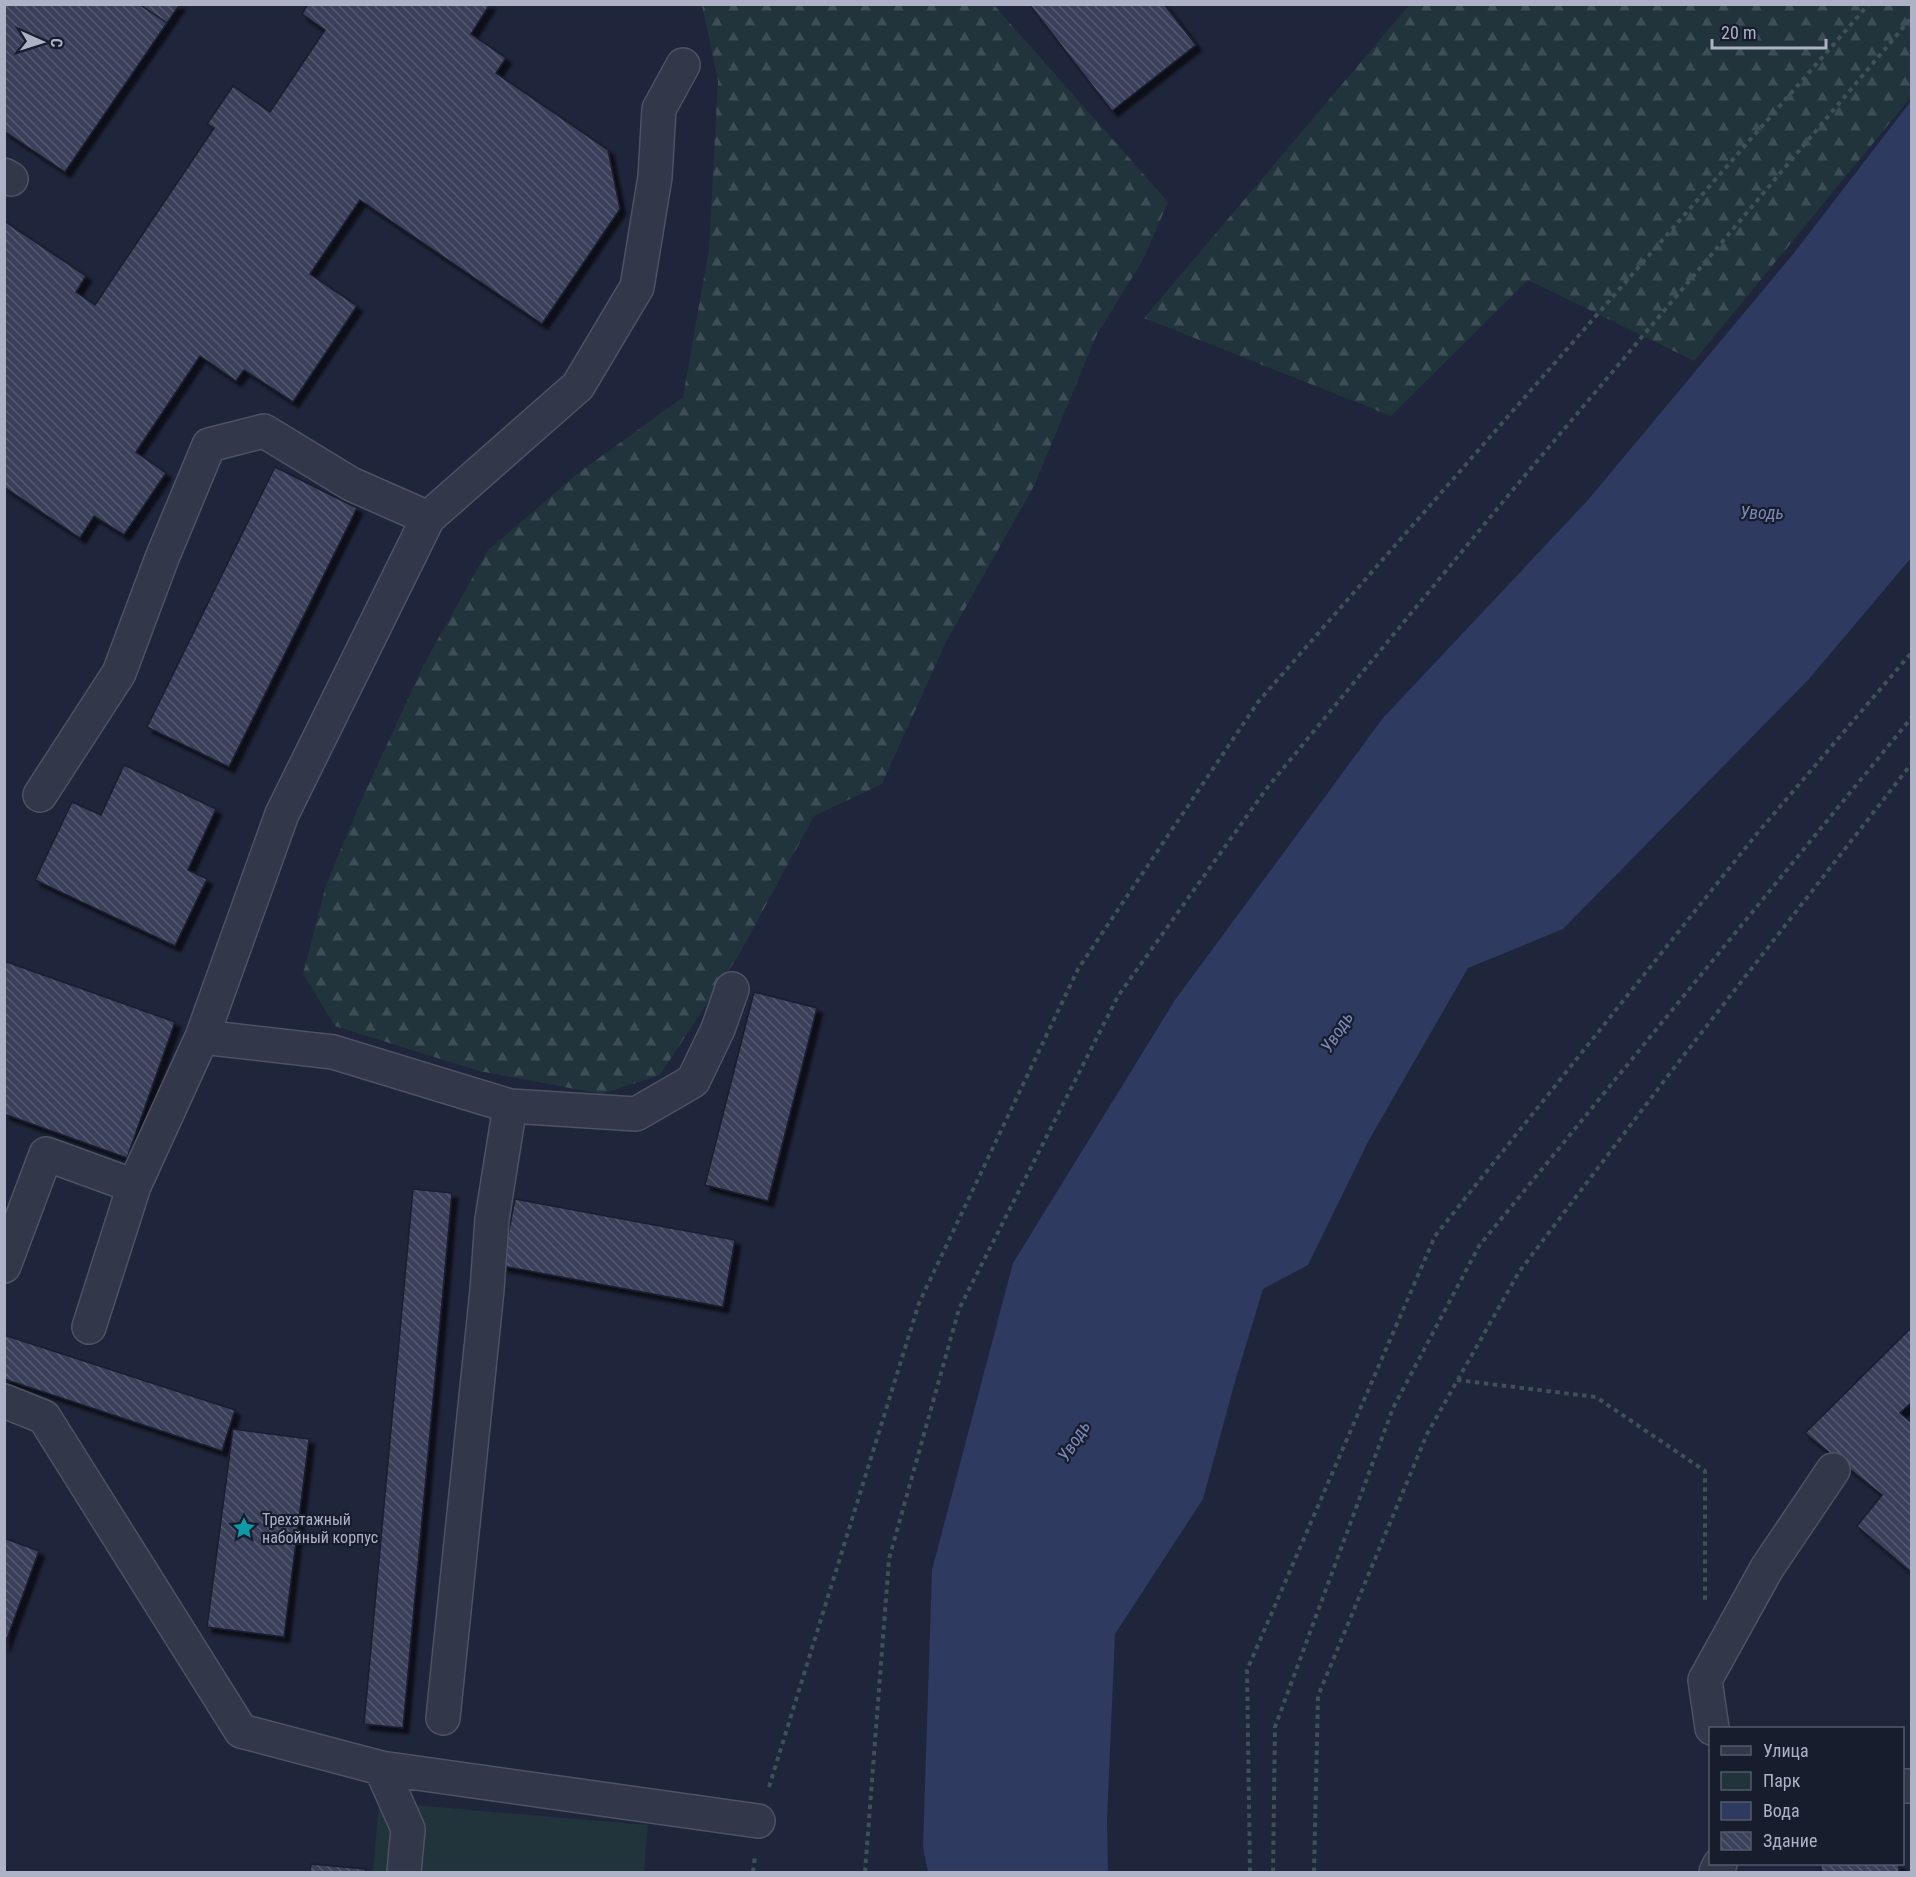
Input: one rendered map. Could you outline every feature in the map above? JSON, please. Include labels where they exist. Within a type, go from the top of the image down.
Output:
[{"type":"street","points":[[89,1327],[134,1186],[202,1037],[282,814],[428,518],[578,386],[637,287],[655,177],[659,109],[683,65]]},
{"type":"street","points":[[40,795],[119,673],[162,558],[209,445],[264,431],[351,484],[428,518]]},
{"type":"street","points":[[202,1037],[333,1052],[510,1106],[636,1114],[693,1081],[718,1029],[732,989]]},
{"type":"street","points":[[443,1718],[487,1290],[492,1220],[510,1106]]},
{"type":"street","points":[[4,1266],[46,1154],[134,1186]]},
{"type":"street","points":[[4,1401],[44,1417],[241,1731],[381,1768],[758,1821]]},
{"type":"street","points":[[1712,1727],[1705,1680],[1767,1568],[1833,1470]]},
{"type":"street","points":[[381,1768],[408,1829],[404,1872]]},
{"type":"path","points":[[753,1872],[758,1821],[919,1303],[1078,969],[1258,702],[1869,4]]},
{"type":"path","points":[[865,1872],[889,1559],[958,1309],[1118,996],[1267,788],[1519,483],[1911,17]]},
{"type":"path","points":[[1250,1872],[1247,1670],[1435,1236],[1755,836],[1911,652]]},
{"type":"path","points":[[1273,1872],[1275,1727],[1393,1408],[1479,1246],[1911,717]]},
{"type":"path","points":[[1314,1872],[1318,1696],[1427,1434],[1519,1272],[1911,763]]},
{"type":"path","points":[[1458,1380],[1596,1397],[1705,1471],[1705,1610]]},
{"type":"green space","points":[[1410,4],[1911,5],[1911,97],[1694,361],[1528,280],[1391,416],[1144,318]]},
{"type":"green space","points":[[702,5],[994,5],[1168,202],[1143,260],[1096,336],[1035,484],[945,644],[882,784],[814,816],[740,953],[660,1075],[602,1094],[479,1071],[335,1026],[303,974],[326,885],[360,803],[424,664],[488,550],[577,474],[683,397],[709,249],[718,81]]},
{"type":"green space","points":[[379,1802],[648,1825],[644,1872],[373,1872]]},
{"type":"water","name":"Уводь","points":[[1911,101],[1911,558],[1809,679],[1563,929],[1468,968],[1369,1140],[1308,1265],[1263,1289],[1203,1499],[1115,1634],[1107,1821],[1108,1872],[928,1872],[923,1847],[932,1570],[1013,1263],[1175,1000],[1383,718],[1588,500],[1794,253]]},
{"type":"building","points":[[4,4],[139,4],[167,23],[65,172],[4,131]]},
{"type":"building","points":[[139,4],[180,4],[167,23]]},
{"type":"building","points":[[308,4],[490,4],[471,34],[506,58],[496,73],[608,150],[620,209],[542,324],[360,200],[310,274],[357,306],[293,402],[244,370],[236,381],[200,356],[136,452],[166,473],[124,535],[94,516],[80,538],[4,487],[4,221],[86,276],[76,292],[95,305],[214,128],[207,124],[233,86],[270,112],[325,30],[302,14]]},
{"type":"building","points":[[1029,4],[1164,4],[1196,45],[1112,111]]},
{"type":"building","points":[[275,467],[357,508],[229,767],[147,727]]},
{"type":"building","points":[[124,765],[216,809],[188,870],[207,879],[175,946],[35,880],[72,802],[101,815]]},
{"type":"building","points":[[4,961],[175,1022],[127,1158],[4,1114]]},
{"type":"building","points":[[754,992],[817,1008],[768,1201],[705,1185]]},
{"type":"building","points":[[413,1189],[452,1193],[403,1728],[364,1724]]},
{"type":"building","points":[[515,1199],[735,1240],[723,1307],[502,1266]]},
{"type":"building","points":[[1912,1327],[1912,1402],[1900,1413],[1912,1423],[1912,1573],[1857,1526],[1882,1495],[1805,1433]]},
{"type":"building","points":[[4,1335],[235,1410],[222,1451],[4,1379]]},
{"type":"building","points":[[233,1429],[309,1439],[284,1637],[207,1627]]},
{"type":"building","points":[[4,1538],[39,1551],[4,1647]]},
{"type":"building","points":[[311,1864],[366,1869],[365,1872],[310,1872]]},
{"type":"building","points":[[1821,1865],[1899,1865],[1899,1872],[1821,1872]]},
{"type":"place","name":"Трехэтажный набойный корпус","points":[[244,1528]]}]
